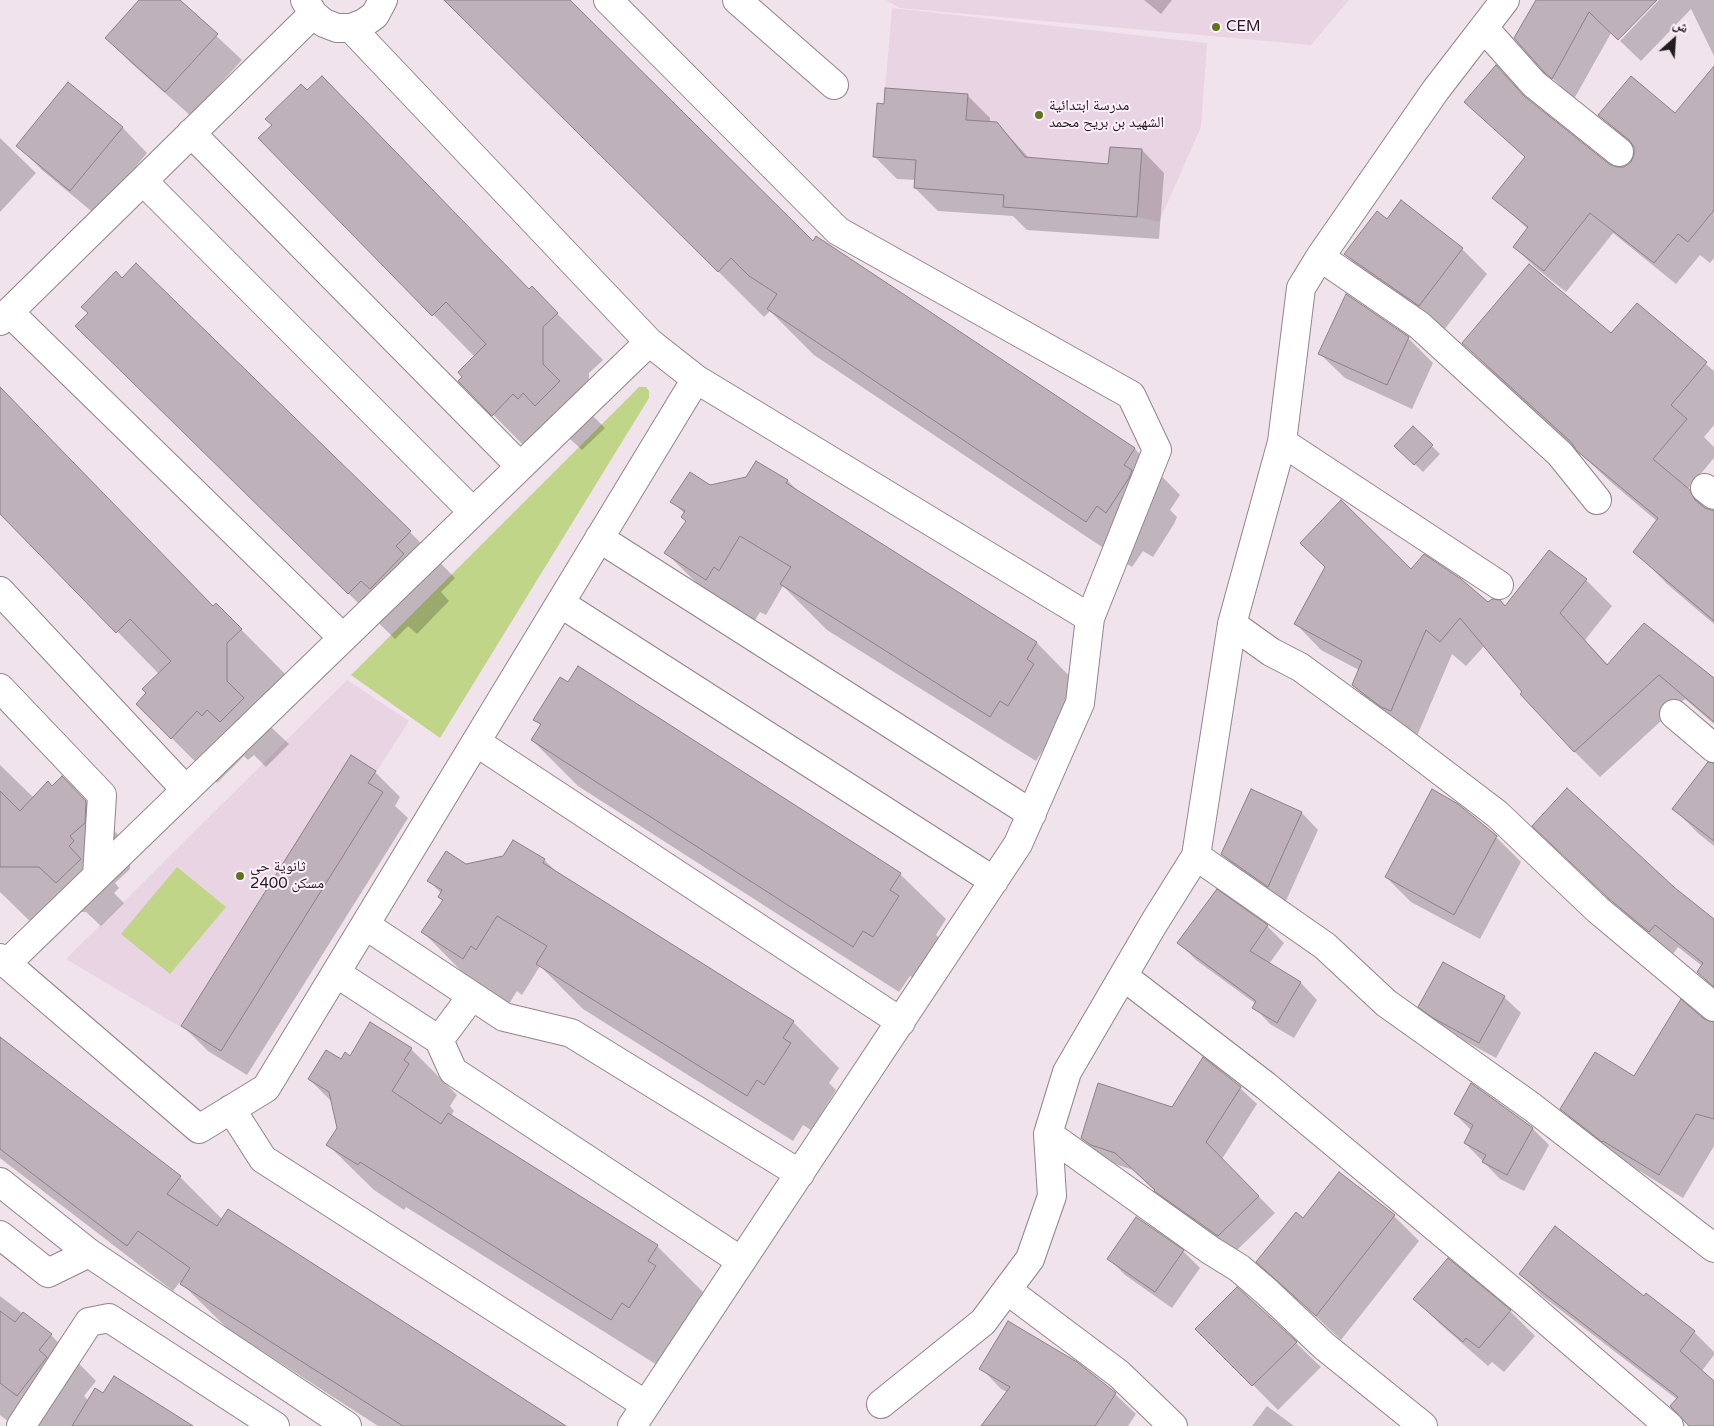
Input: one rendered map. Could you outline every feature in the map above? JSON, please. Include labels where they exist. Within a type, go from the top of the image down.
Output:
[{"type":"street","points":[[343,638],[5,317],[191,133],[309,7],[324,23],[337,28],[351,28],[364,23],[374,15],[383,0]]},
{"type":"street","points":[[231,1109],[263,1159],[639,1416],[1018,844],[1080,702],[1090,618],[1157,450],[1131,395],[838,231],[608,0]]},
{"type":"street","points":[[737,0],[834,86]]},
{"type":"street","points":[[881,1404],[983,1322],[1030,1259],[1052,1196],[1048,1134],[1067,1072],[1196,856],[1232,624],[1282,442],[1301,288],[1320,257],[1435,91],[1506,0]]},
{"type":"street","points":[[351,28],[649,342],[696,379],[1090,618]]},
{"type":"street","points":[[1484,28],[1534,84],[1619,152]]},
{"type":"street","points":[[191,133],[520,466]]},
{"type":"street","points":[[143,181],[473,512]]},
{"type":"street","points":[[1320,257],[1419,325],[1560,454],[1597,500]]},
{"type":"street","points":[[649,342],[97,876],[3,961],[199,1129],[266,1088],[696,379]]},
{"type":"street","points":[[1282,442],[1498,585]]},
{"type":"street","points":[[599,538],[1032,814]]},
{"type":"street","points":[[0,591],[186,790]]},
{"type":"street","points":[[560,604],[994,881]]},
{"type":"street","points":[[1232,624],[1271,652],[1300,667],[1497,814],[1598,910],[1714,1007]]},
{"type":"street","points":[[0,688],[102,795],[97,876]]},
{"type":"street","points":[[1674,714],[1714,748]]},
{"type":"street","points":[[476,742],[901,1022]]},
{"type":"street","points":[[1196,856],[1325,946],[1386,1003],[1532,1107],[1714,1248]]},
{"type":"street","points":[[365,925],[504,1017],[572,1033],[800,1174]]},
{"type":"street","points":[[336,973],[439,1040],[453,1071],[741,1261]]},
{"type":"street","points":[[1123,976],[1266,1086],[1525,1302],[1669,1426]]},
{"type":"street","points":[[439,1040],[472,996]]},
{"type":"street","points":[[1048,1134],[1210,1250],[1239,1268],[1324,1346],[1423,1426]]},
{"type":"street","points":[[0,1182],[88,1253],[347,1426]]},
{"type":"street","points":[[0,1235],[48,1273],[88,1253]]},
{"type":"street","points":[[1007,1290],[1119,1374],[1173,1426]]},
{"type":"street","points":[[21,1426],[89,1322],[109,1318],[276,1426]]},
{"type":"shaded area","name":"CEM","points":[[886,0],[1349,0],[1311,45],[900,8]]},
{"type":"shaded area","name":"مدرسة ابتدائية الشهيد بن بريح محمد","points":[[892,8],[1207,43],[1201,127],[1159,222],[1137,217],[1003,207],[1003,195],[914,188],[915,160],[873,157],[877,103],[884,104]]},
{"type":"shaded area","name":"ثانوية حي 2400 مسكن","points":[[347,680],[409,721],[369,783],[383,792],[221,1051],[66,959]]},
{"type":"green space","points":[[639,387],[646,387],[649,391],[649,398],[440,738],[351,675]]},
{"type":"green space","points":[[177,867],[226,907],[170,974],[121,934]]},
{"type":"building","points":[[139,0],[180,0],[218,34],[165,92],[105,38]]},
{"type":"building","points":[[444,0],[570,0],[813,241],[816,236],[1135,448],[1124,465],[1132,470],[1129,478],[1106,513],[1097,506],[1086,522],[767,309],[777,294],[749,276],[731,258],[718,272]]},
{"type":"building","points":[[1536,0],[1657,0],[1618,40],[1589,12],[1552,79],[1514,38]]},
{"type":"building","points":[[1496,65],[1524,96],[1609,164],[1617,167],[1624,167],[1631,162],[1634,155],[1634,147],[1629,140],[1598,115],[1631,76],[1675,113],[1714,66],[1714,210],[1688,242],[1678,234],[1654,263],[1590,213],[1544,271],[1513,247],[1528,227],[1492,198],[1525,157],[1464,102]]},
{"type":"building","points":[[322,76],[529,289],[532,286],[558,313],[543,327],[543,364],[560,381],[535,406],[523,393],[518,399],[513,394],[492,416],[458,381],[462,377],[458,372],[486,344],[446,302],[432,316],[258,138],[272,125],[265,119],[301,84],[307,90]]},
{"type":"building","points":[[68,82],[123,127],[70,191],[16,146]]},
{"type":"building","points":[[885,88],[968,94],[966,120],[997,122],[1025,157],[1108,164],[1110,147],[1142,149],[1137,217],[1003,207],[1004,195],[914,188],[916,160],[873,157],[877,103],[884,104]]},
{"type":"building","points":[[1401,200],[1463,248],[1419,306],[1344,254],[1377,211],[1387,219]]},
{"type":"building","points":[[136,263],[411,531],[396,546],[404,554],[370,589],[361,581],[348,594],[75,326],[88,313],[81,307],[116,271],[122,278]]},
{"type":"building","points":[[1529,264],[1611,333],[1637,303],[1707,362],[1671,405],[1687,419],[1653,459],[1690,490],[1695,500],[1705,508],[1714,511],[1714,621],[1633,552],[1658,518],[1577,451],[1571,442],[1462,343]]},
{"type":"building","points":[[1346,294],[1409,337],[1387,385],[1318,354]]},
{"type":"building","points":[[0,387],[213,606],[216,603],[242,629],[227,643],[227,681],[244,698],[220,722],[207,710],[202,716],[197,711],[171,739],[136,704],[146,693],[142,689],[171,661],[130,619],[116,633],[0,514]]},
{"type":"building","points":[[1413,426],[1433,445],[1414,465],[1394,446]]},
{"type":"building","points":[[756,461],[788,480],[786,483],[1037,642],[1027,659],[1034,664],[1008,706],[1000,701],[990,717],[780,584],[791,567],[740,536],[719,571],[714,567],[706,580],[664,553],[686,521],[681,517],[685,511],[670,502],[690,472],[710,485],[746,477]]},
{"type":"building","points":[[1341,500],[1411,569],[1424,554],[1461,579],[1488,602],[1492,599],[1500,600],[1505,606],[1549,550],[1587,579],[1560,613],[1607,665],[1644,623],[1714,678],[1714,722],[1659,675],[1574,752],[1520,694],[1522,692],[1460,618],[1440,642],[1426,630],[1391,711],[1381,707],[1352,685],[1362,661],[1294,624],[1325,567],[1300,543]]},
{"type":"building","points":[[578,666],[901,873],[890,890],[899,896],[873,937],[863,931],[853,947],[531,740],[541,724],[533,720],[560,677],[568,682]]},
{"type":"building","points":[[351,755],[376,771],[368,783],[383,792],[221,1051],[181,1026]]},
{"type":"building","points":[[1708,762],[1714,763],[1714,841],[1672,809]]},
{"type":"building","points":[[62,776],[86,801],[85,823],[70,836],[74,841],[69,846],[81,859],[56,883],[39,867],[0,867],[0,791],[20,811],[48,781],[52,786]]},
{"type":"building","points":[[1567,788],[1675,888],[1714,919],[1714,987],[1697,972],[1703,963],[1655,925],[1649,932],[1608,898],[1532,826]]},
{"type":"building","points":[[1251,789],[1302,812],[1268,887],[1221,854]]},
{"type":"building","points":[[1432,789],[1458,804],[1497,836],[1454,915],[1385,877]]},
{"type":"building","points":[[513,840],[545,859],[543,863],[794,1021],[783,1038],[791,1043],[764,1085],[757,1080],[747,1096],[536,964],[547,946],[497,916],[476,950],[471,946],[463,959],[421,932],[443,900],[438,897],[442,890],[427,881],[446,851],[466,864],[503,856]]},
{"type":"building","points":[[1217,889],[1268,925],[1250,951],[1301,982],[1277,1023],[1252,1008],[1256,1001],[1177,943]]},
{"type":"building","points":[[1443,962],[1505,996],[1479,1043],[1433,1018],[1418,1007]]},
{"type":"building","points":[[1681,999],[1704,1019],[1714,1022],[1714,1119],[1696,1114],[1659,1175],[1602,1142],[1560,1109],[1595,1052],[1634,1076]]},
{"type":"building","points":[[370,1022],[412,1048],[404,1060],[409,1064],[392,1091],[441,1124],[448,1113],[658,1245],[648,1261],[656,1266],[629,1308],[622,1303],[611,1320],[360,1162],[358,1165],[326,1145],[337,1128],[329,1092],[308,1079],[326,1050],[341,1059],[345,1052],[350,1056]]},
{"type":"building","points":[[0,1037],[181,1176],[167,1194],[217,1226],[228,1209],[566,1426],[403,1426],[180,1284],[190,1268],[138,1231],[127,1246],[0,1149]]},
{"type":"building","points":[[1203,1057],[1241,1087],[1206,1142],[1259,1196],[1218,1236],[1154,1191],[1115,1153],[1091,1145],[1081,1138],[1098,1083],[1172,1107]]},
{"type":"building","points":[[1471,1083],[1533,1128],[1507,1175],[1482,1162],[1486,1155],[1464,1143],[1473,1125],[1454,1114]]},
{"type":"building","points":[[1339,1172],[1395,1215],[1316,1316],[1256,1262],[1296,1212],[1303,1218]]},
{"type":"building","points":[[1136,1217],[1184,1250],[1155,1292],[1107,1259]]},
{"type":"building","points":[[1555,1226],[1644,1296],[1646,1293],[1695,1331],[1680,1351],[1714,1381],[1714,1426],[1689,1426],[1670,1406],[1678,1397],[1519,1274]]},
{"type":"building","points":[[1448,1258],[1511,1310],[1479,1348],[1466,1338],[1463,1342],[1413,1299]]},
{"type":"building","points":[[1237,1287],[1297,1342],[1252,1386],[1195,1329]]},
{"type":"building","points":[[0,1311],[15,1322],[23,1312],[52,1334],[39,1350],[47,1357],[17,1396],[0,1383]]},
{"type":"building","points":[[1008,1321],[1077,1362],[1116,1393],[1095,1426],[981,1426],[1010,1387],[979,1369]]},
{"type":"building","points":[[114,1376],[193,1426],[72,1426],[95,1388],[103,1393]]},
{"type":"place","name":"CEM","points":[[1216,27]]},
{"type":"place","name":"مدرسة ابتدائية الشهيد بن بريح محمد","points":[[1039,115]]},
{"type":"place","name":"ثانوية حي 2400 مسكن","points":[[240,876]]}]
